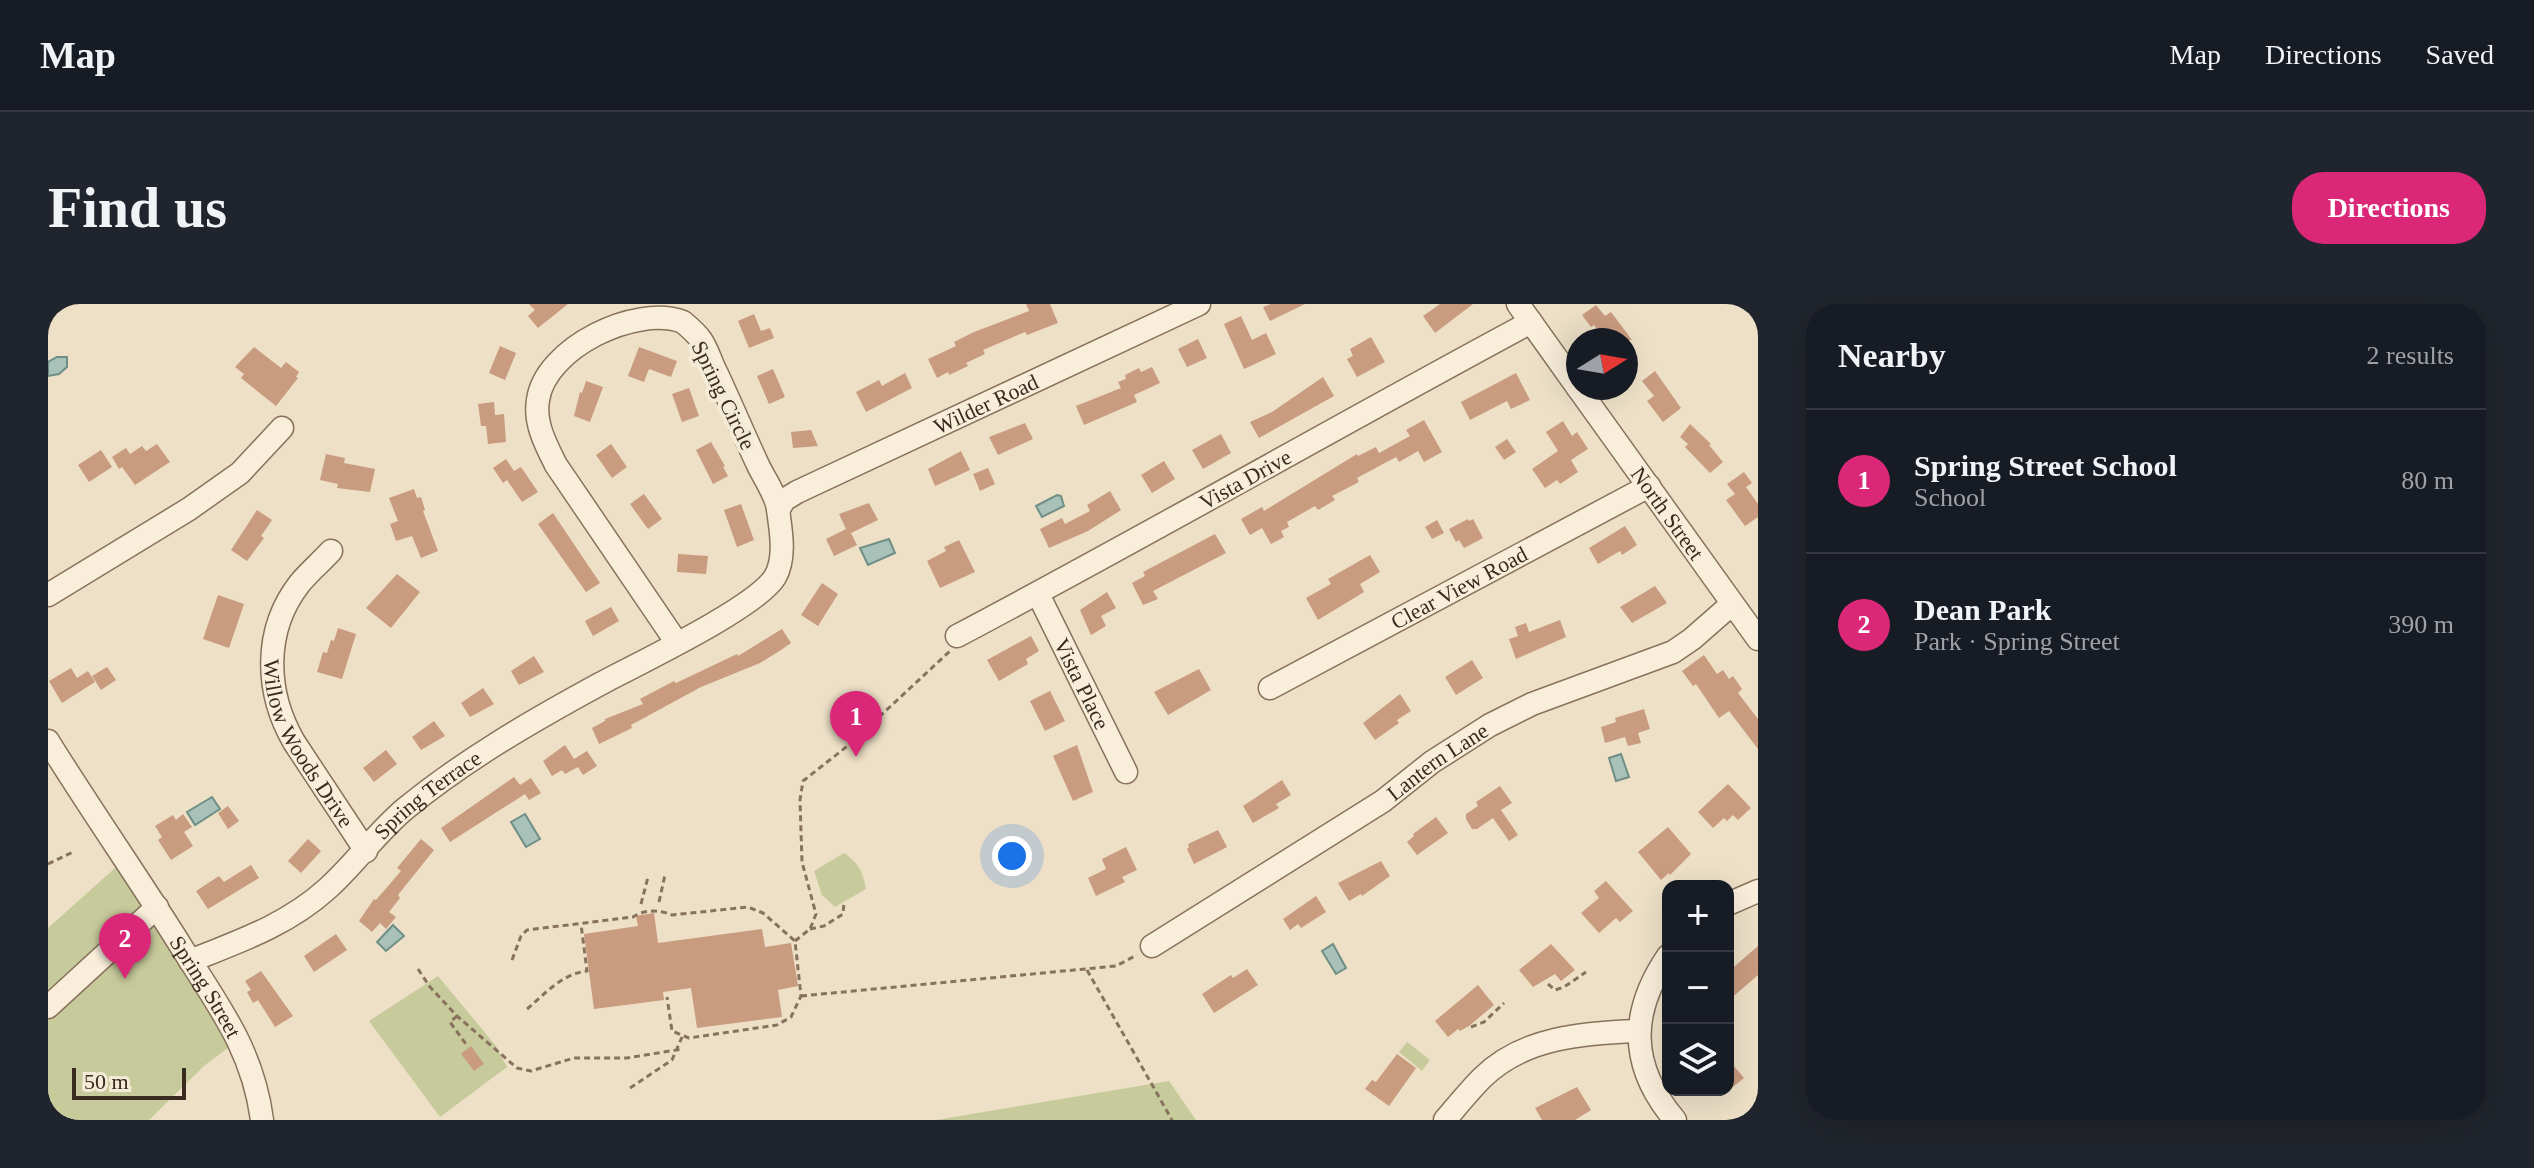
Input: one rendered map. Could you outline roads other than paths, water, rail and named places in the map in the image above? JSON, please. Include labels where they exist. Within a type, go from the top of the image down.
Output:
[{"type":"street","name":"Wilder Road","points":[[779,509],[790,496],[1199,304]]},
{"type":"street","name":"Spring Circle","points":[[656,313],[685,323],[701,339],[779,509],[782,549],[776,576],[764,592],[677,643],[558,467],[544,441],[538,419],[538,399],[556,360],[598,328],[622,317],[656,313]]},
{"type":"street","name":"North Street","points":[[1524,313],[1566,371]]},
{"type":"street","name":"Vista Drive","points":[[957,636],[1038,594],[1524,313]]},
{"type":"street","name":"North Street","points":[[1587,400],[1758,639]]},
{"type":"street","points":[[48,595],[189,509],[240,473],[282,428]]},
{"type":"street","name":"Clear View Road","points":[[1270,688],[1649,486]]},
{"type":"street","name":"Willow Woods Drive","points":[[331,551],[301,582],[278,624],[272,653],[274,694],[283,724],[366,851]]},
{"type":"street","name":"Vista Place","points":[[1038,594],[1126,772]]},
{"type":"street","name":"Lantern Lane","points":[[1152,946],[1383,801],[1432,762],[1490,725],[1532,704],[1673,652],[1732,604]]},
{"type":"street","name":"Spring Terrace","points":[[190,961],[260,934],[288,919],[326,890],[403,811],[465,763],[523,725],[677,643]]},
{"type":"street","name":"Spring Street","points":[[48,741],[157,907],[249,1062],[262,1120]]},
{"type":"street","points":[[1734,901],[1758,891]]},
{"type":"street","points":[[48,1007],[157,907]]},
{"type":"street","points":[[1662,965],[1651,981],[1638,1031],[1643,1064],[1663,1106],[1675,1120]]},
{"type":"street","points":[[1445,1120],[1484,1076],[1522,1051],[1563,1037],[1638,1031]]},
{"type":"water","points":[[57,357],[67,357],[67,367],[59,374],[48,376],[48,362]]},
{"type":"water","points":[[1057,495],[1061,496],[1064,506],[1042,517],[1036,506]]},
{"type":"water","points":[[889,539],[895,553],[868,565],[860,548]]},
{"type":"water","points":[[1621,754],[1629,777],[1616,781],[1609,758]]},
{"type":"water","points":[[212,797],[220,809],[195,825],[187,812]]},
{"type":"water","points":[[525,814],[540,839],[526,847],[511,822]]},
{"type":"water","points":[[393,925],[404,936],[386,951],[377,942]]},
{"type":"water","points":[[1333,944],[1346,968],[1336,974],[1322,951]]},
{"type":"place","name":"Spring Street School","points":[[856,757]]},
{"type":"place","name":"Dean Park","points":[[125,979]]}]
